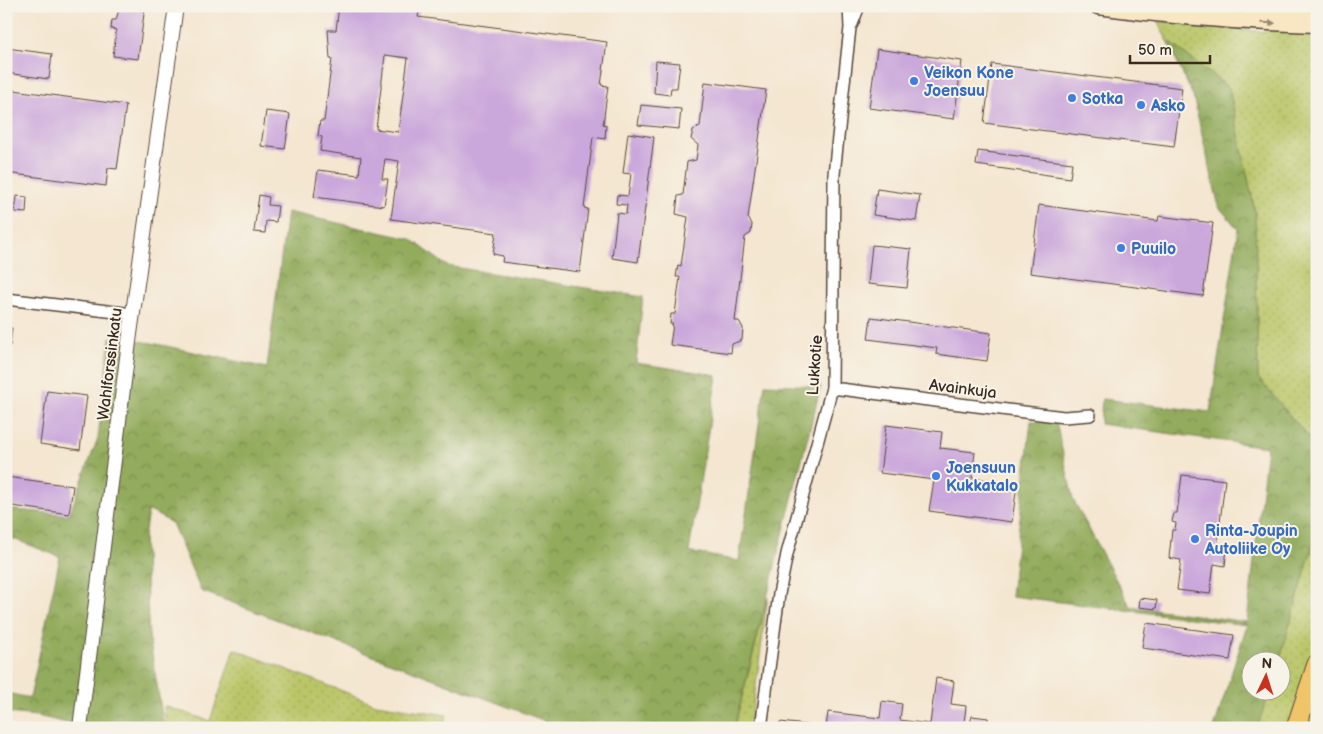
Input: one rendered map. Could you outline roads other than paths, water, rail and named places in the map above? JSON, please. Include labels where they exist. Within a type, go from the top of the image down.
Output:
[{"type":"highway","points":[[1296,728],[1317,664]]},
{"type":"main road","points":[[1098,6],[1154,14],[1250,22],[1317,24]]},
{"type":"main road","points":[[1247,6],[1317,9]]},
{"type":"street","name":"Wahlforssinkatu","points":[[80,728],[133,314],[176,6]]},
{"type":"street","points":[[849,6],[850,28]]},
{"type":"street","points":[[850,28],[859,6]]},
{"type":"street","name":"Lukkotie","points":[[761,728],[779,594],[787,554],[832,388],[834,174],[850,28]]},
{"type":"street","points":[[6,299],[133,314]]},
{"type":"street","name":"Avainkuja","points":[[832,388],[1064,417],[1090,415]]},
{"type":"place","name":"Veikon Kone Joensuu","points":[[914,81]]},
{"type":"place","name":"Sotka","points":[[1072,98]]},
{"type":"place","name":"Asko","points":[[1141,105]]},
{"type":"place","name":"Puuilo","points":[[1121,248]]},
{"type":"place","name":"Joensuun Kukkatalo","points":[[936,476]]},
{"type":"place","name":"Rinta-Joupin Autoliike Oy","points":[[1195,539]]}]
